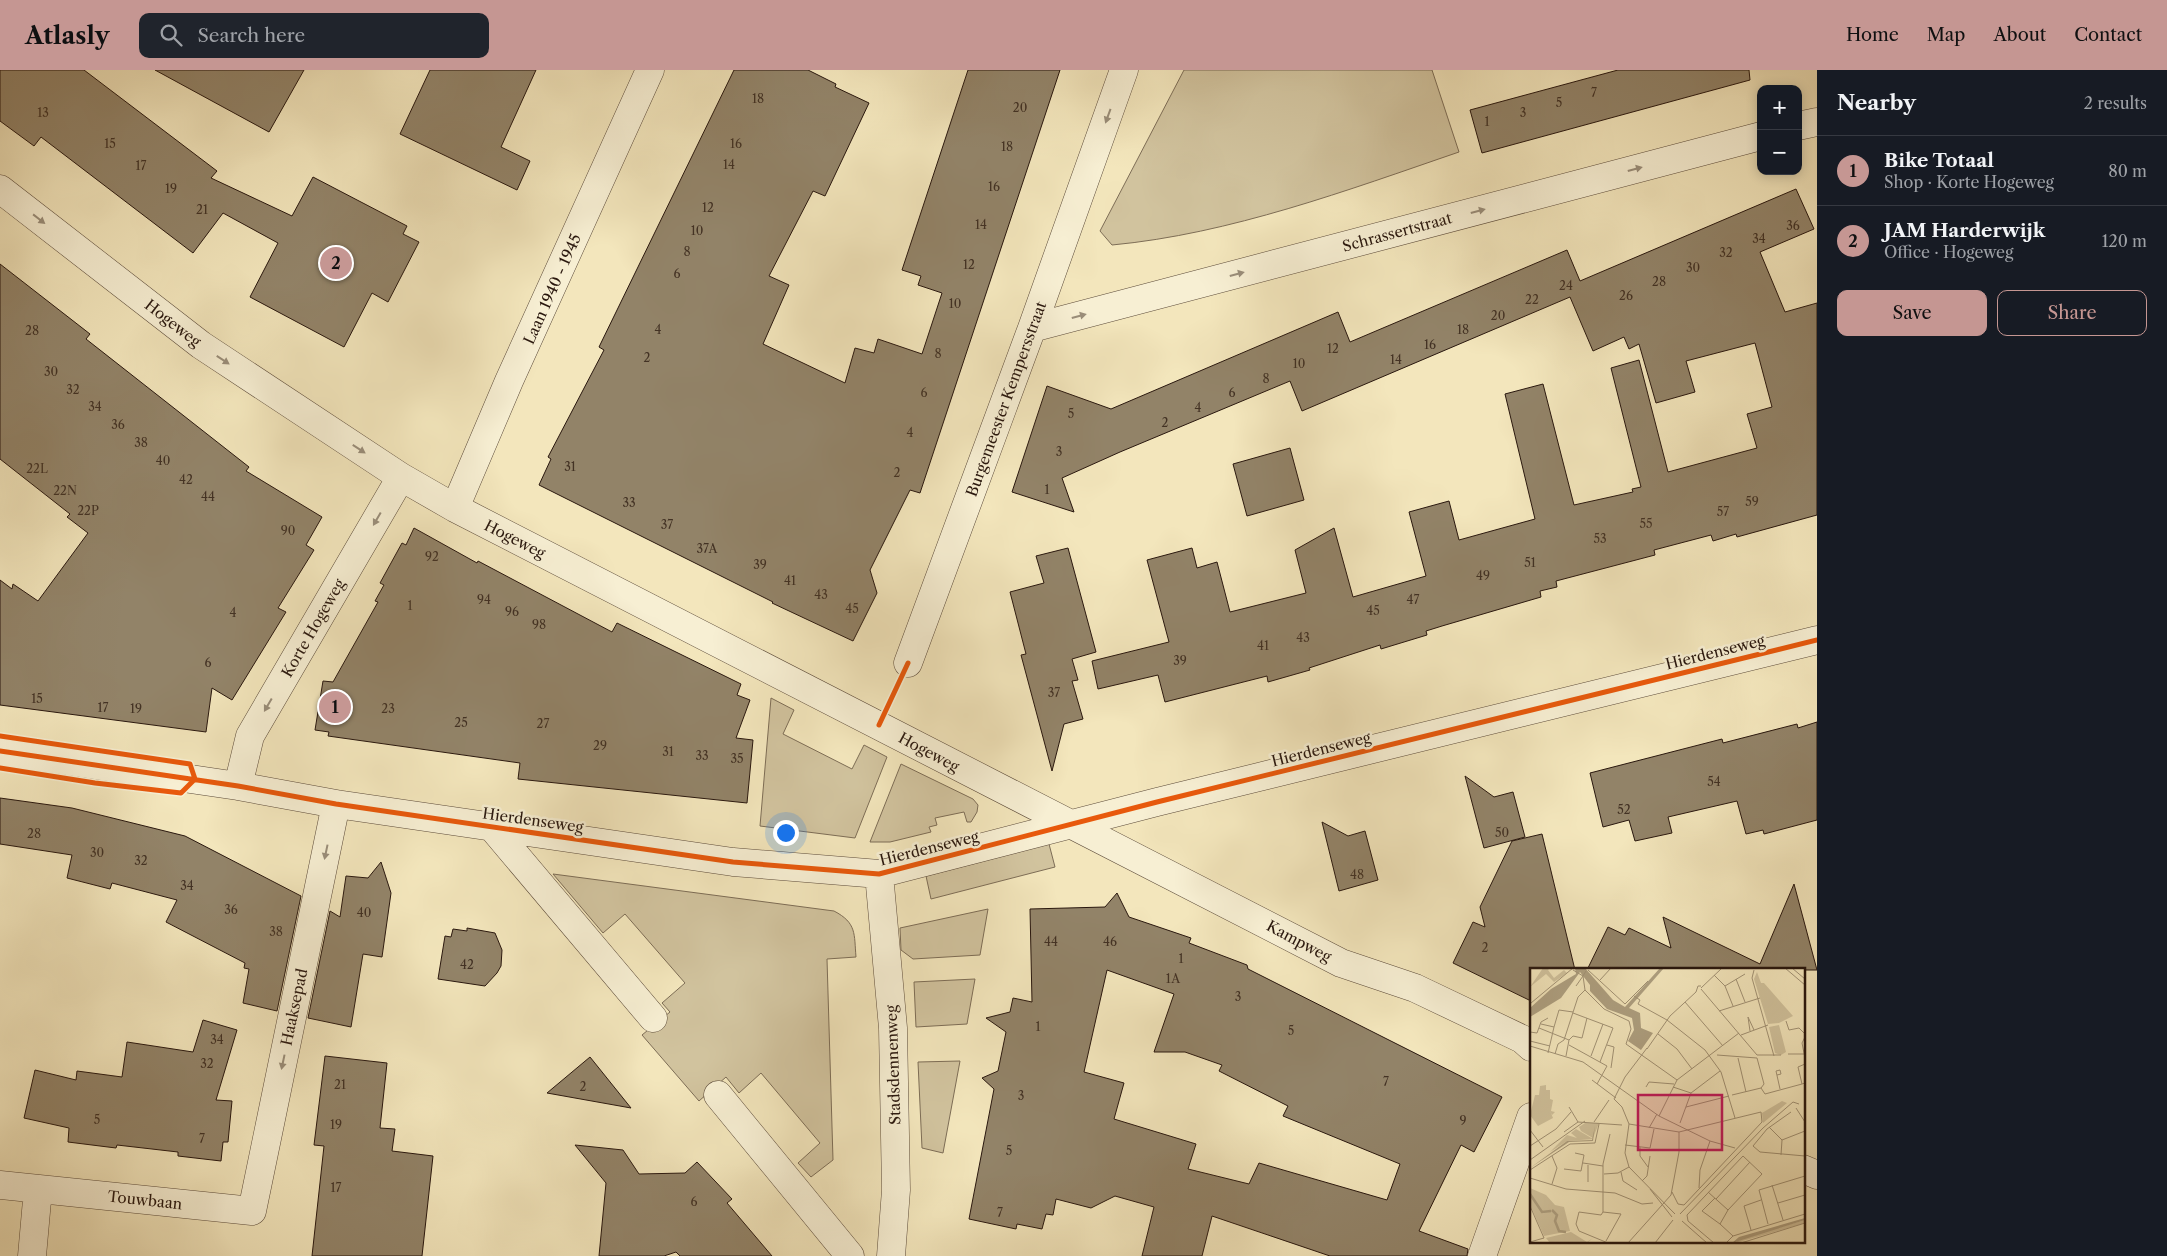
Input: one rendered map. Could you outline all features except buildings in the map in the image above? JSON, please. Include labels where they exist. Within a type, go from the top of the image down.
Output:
[{"type":"street","name":"Laan 1940 - 1945","points":[[455,508],[509,381],[650,70]]},
{"type":"street","name":"Burgemeester Kempersstraat","points":[[908,663],[1032,328],[1124,70]]},
{"type":"street","points":[[1802,125],[1817,122]]},
{"type":"street","name":"Schrassertstraat","points":[[1032,328],[1757,137]]},
{"type":"street","name":"Hogeweg","points":[[0,189],[201,345],[401,477],[455,508],[1070,824]]},
{"type":"street","name":"Korte Hogeweg","points":[[238,786],[250,736],[401,477]]},
{"type":"street","name":"Hierdenseweg","points":[[0,751],[238,786],[336,804],[733,862],[879,874],[1070,824],[1817,640]]},
{"type":"street","name":"Haaksepad","points":[[252,1211],[336,804]]},
{"type":"street","name":"Kampweg","points":[[1070,824],[1341,963],[1415,988],[1522,1039],[1530,1046]]},
{"type":"street","name":"Hierdenseweg","points":[[491,826],[653,1018]]},
{"type":"street","name":"Stadsdennenweg","points":[[879,874],[893,1028],[896,1190],[891,1256]]},
{"type":"street","points":[[718,1094],[850,1256]]},
{"type":"street","points":[[1482,1256],[1530,1120]]},
{"type":"street","points":[[1804,1169],[1817,1175]]},
{"type":"street","name":"Touwbaan","points":[[0,1185],[252,1211]]},
{"type":"street","points":[[32,1256],[38,1190]]},
{"type":"shaded area","points":[[1184,70],[1432,70],[1459,152],[1332,195],[1244,221],[1156,239],[1112,245],[1100,231]]},
{"type":"shaded area","points":[[771,698],[794,710],[783,734],[852,769],[864,745],[887,757],[855,838],[760,826]]},
{"type":"shaded area","points":[[901,764],[973,799],[978,805],[977,812],[971,822],[967,822],[964,812],[935,818],[937,825],[929,827],[931,832],[890,842],[870,842]]},
{"type":"shaded area","points":[[1049,844],[1055,867],[931,899],[926,876]]},
{"type":"shaded area","points":[[553,874],[834,911],[847,920],[853,930],[856,957],[827,959],[833,1160],[811,1177],[798,1163],[820,1143],[761,1073],[739,1093],[726,1077],[699,1101],[642,1035],[670,1012],[662,1003],[685,983],[625,914],[603,933]]},
{"type":"shaded area","points":[[988,909],[980,955],[913,959],[901,950],[900,928]]},
{"type":"shaded area","points":[[975,979],[967,1024],[916,1027],[914,982]]},
{"type":"shaded area","points":[[960,1061],[943,1153],[922,1148],[918,1062]]},
{"type":"cycle path","points":[[0,751],[238,786],[336,804],[733,862],[879,874],[1157,802],[1817,640]]},
{"type":"cycle path","points":[[879,725],[908,663]]},
{"type":"cycle path","points":[[0,736],[190,764],[195,779]]},
{"type":"cycle path","points":[[0,768],[95,783],[181,793],[195,779]]},
{"type":"place","name":"JAM Harderwijk","points":[[336,263]]},
{"type":"place","name":"Bike Totaal","points":[[335,707]]}]
